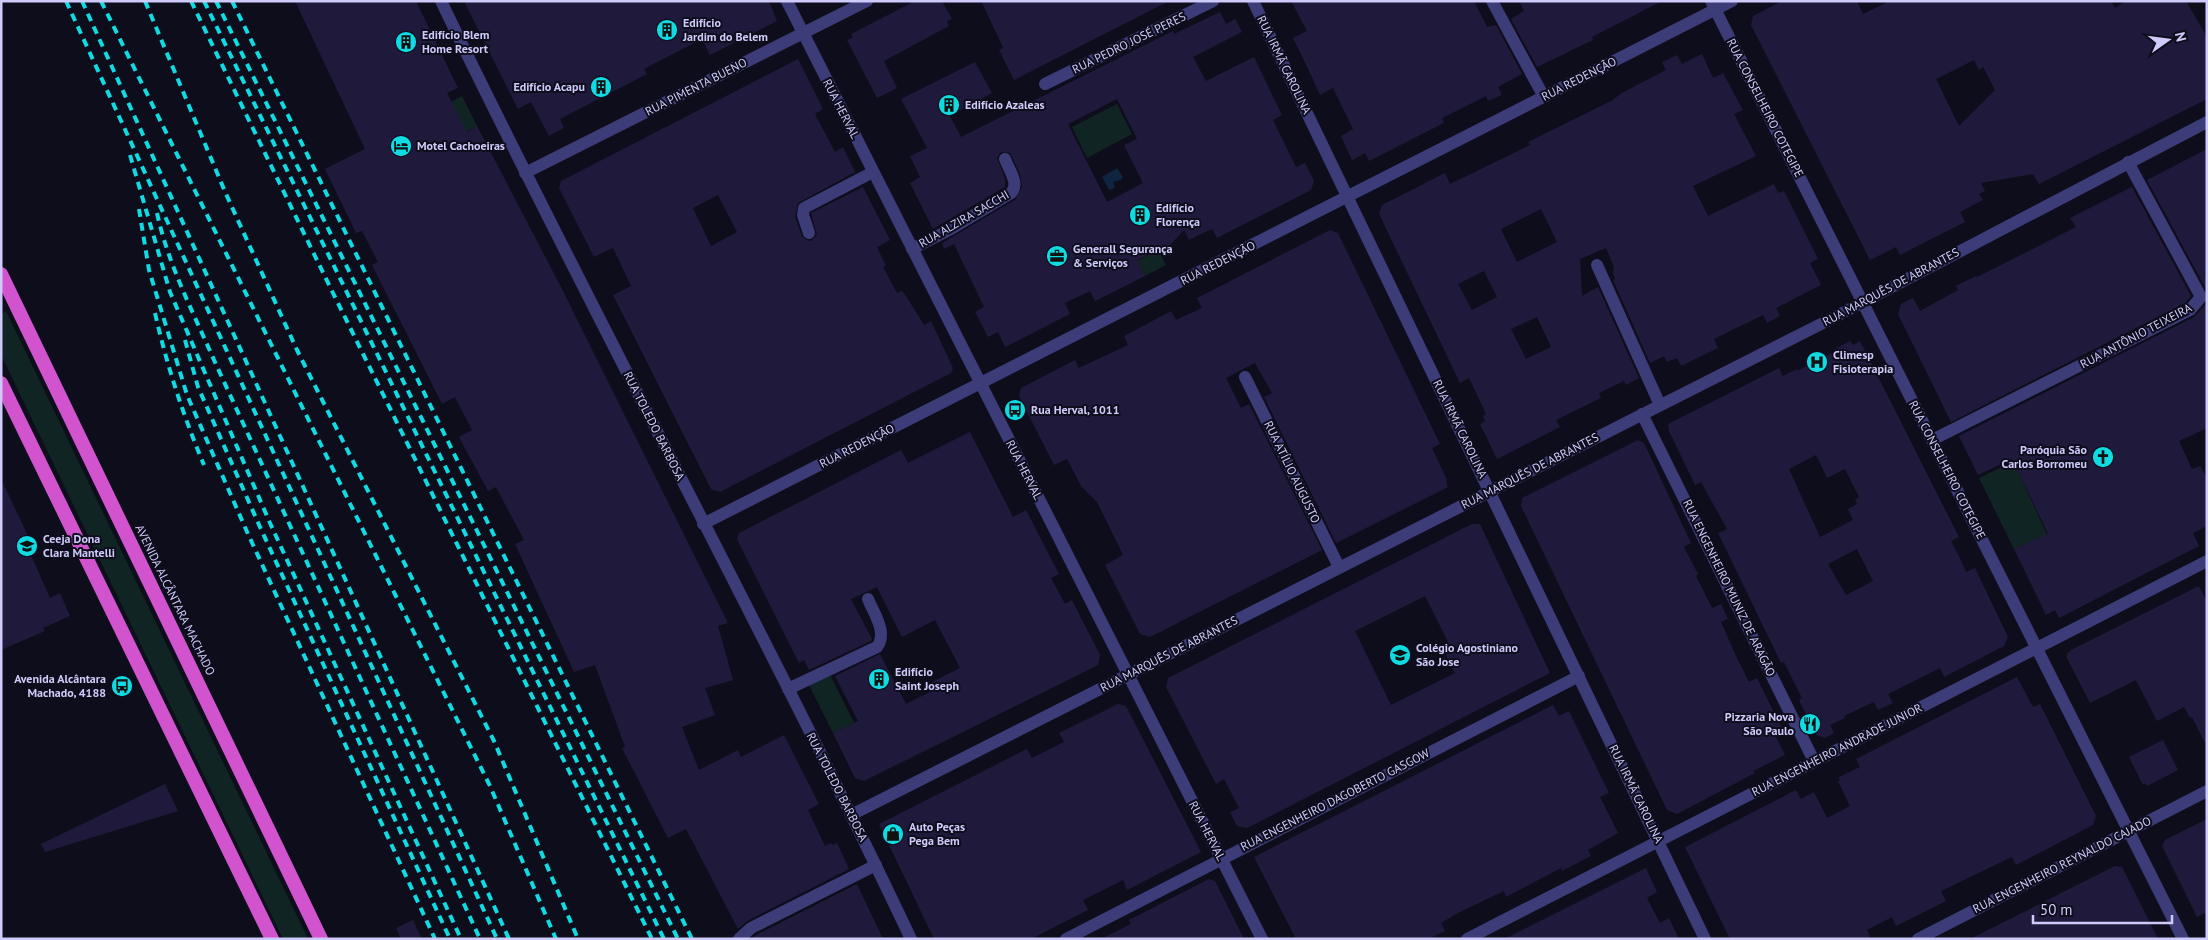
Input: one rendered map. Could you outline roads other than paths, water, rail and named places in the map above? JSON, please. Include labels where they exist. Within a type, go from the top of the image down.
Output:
[{"type":"highway","name":"AVENIDA ALCÂNTARA MACHADO","points":[[1,274],[321,939]]},
{"type":"highway","points":[[1,383],[272,939]]},
{"type":"street","name":"RUA TOLEDO BARBOSA","points":[[441,1],[525,173],[788,689],[911,939]]},
{"type":"street","name":"RUA HERVAL","points":[[787,1],[1262,939]]},
{"type":"street","name":"RUA PIMENTA BUENO","points":[[525,173],[867,1]]},
{"type":"street","name":"RUA PEDRO JOSÉ PERES","points":[[1045,84],[1213,1]]},
{"type":"street","name":"RUA IRMÃ CAROLINA","points":[[1253,1],[1705,939]]},
{"type":"street","points":[[1492,1],[1544,97]]},
{"type":"street","name":"RUA REDENÇÃO","points":[[704,524],[1544,97],[1714,5],[1732,1]]},
{"type":"street","name":"RUA CONSELHEIRO COTEGIPE","points":[[1714,5],[2183,939]]},
{"type":"street","name":"RUA MARQUÊS DE ABRANTES","points":[[851,815],[1863,302],[2207,122]]},
{"type":"street","name":"RUA ALZIRA SACCHI","points":[[912,249],[1011,194],[1015,185],[1005,160]]},
{"type":"street","name":"RUA ANTÔNIO TEIXEIRA","points":[[1932,440],[2190,310],[2197,304],[2201,297],[2128,162]]},
{"type":"street","points":[[809,234],[803,215],[804,208],[873,172]]},
{"type":"street","points":[[1597,266],[1660,405]]},
{"type":"street","name":"RUA ATÍLIO AUGUSTO","points":[[1245,377],[1339,568]]},
{"type":"street","name":"RUA ENGENHEIRO MUNIZ DE ARAGÃO","points":[[1642,414],[1814,761]]},
{"type":"street","name":"RUA ENGENHEIRO ANDRADE JUNIOR","points":[[1467,939],[2207,561]]},
{"type":"street","points":[[788,689],[877,647],[881,642],[882,633],[868,599]]},
{"type":"street","name":"RUA ENGENHEIRO DAGOBERTO GASGOW","points":[[1066,939],[1579,676]]},
{"type":"street","name":"RUA ENGENHEIRO REYNALDO CAJADO","points":[[1918,939],[2207,790]]},
{"type":"street","name":"RUA TOLEDO BARBOSA","points":[[859,874],[868,850]]},
{"type":"street","points":[[740,939],[751,928],[876,865]]},
{"type":"water","points":[[1117,168],[1123,177],[1121,180],[1113,182],[1115,188],[1109,190],[1102,177]]},
{"type":"railway","points":[[66,1],[497,939]]},
{"type":"railway","points":[[82,1],[509,939]]},
{"type":"railway","points":[[101,1],[490,786],[556,939]]},
{"type":"railway","points":[[145,1],[226,194],[297,350],[494,741],[578,939]]},
{"type":"railway","points":[[191,1],[652,939]]},
{"type":"railway","points":[[204,1],[664,939]]},
{"type":"railway","points":[[216,1],[678,939]]},
{"type":"railway","points":[[232,1],[692,939]]},
{"type":"railway","points":[[130,155],[170,292],[270,523],[461,939]]},
{"type":"railway","points":[[139,209],[149,270],[187,395],[248,534],[435,939]]},
{"type":"railway","points":[[157,213],[174,269],[214,360],[480,939]]},
{"type":"railway","points":[[155,313],[176,390],[204,465]]},
{"type":"railway","points":[[185,340],[198,387],[260,527],[450,939]]},
{"type":"place","name":"Edifício Jardim do Belem","points":[[667,30]]},
{"type":"place","name":"Edifício Blem Home Resort","points":[[406,42]]},
{"type":"place","name":"Edifício Acapu","points":[[601,87]]},
{"type":"place","name":"Edifício Azaleas","points":[[949,105]]},
{"type":"place","name":"Motel Cachoeiras","points":[[401,146]]},
{"type":"place","name":"Edifício Florença","points":[[1140,215]]},
{"type":"place","name":"Generall Segurança & Serviços","points":[[1057,256]]},
{"type":"place","name":"Climesp Fisioterapia","points":[[1817,362]]},
{"type":"place","name":"Rua Herval, 1011","points":[[1015,410]]},
{"type":"place","name":"Paróquia São Carlos Borromeu","points":[[2103,457]]},
{"type":"place","name":"Ceeja Dona Clara Mantelli","points":[[27,546]]},
{"type":"place","name":"Colégio Agostiniano São Jose","points":[[1400,655]]},
{"type":"place","name":"Edifício Saint Joseph","points":[[879,679]]},
{"type":"place","name":"Avenida Alcântara Machado, 4188","points":[[122,686]]},
{"type":"place","name":"Pizzaria Nova São Paulo","points":[[1810,724]]},
{"type":"place","name":"Auto Peças Pega Bem","points":[[893,834]]}]
